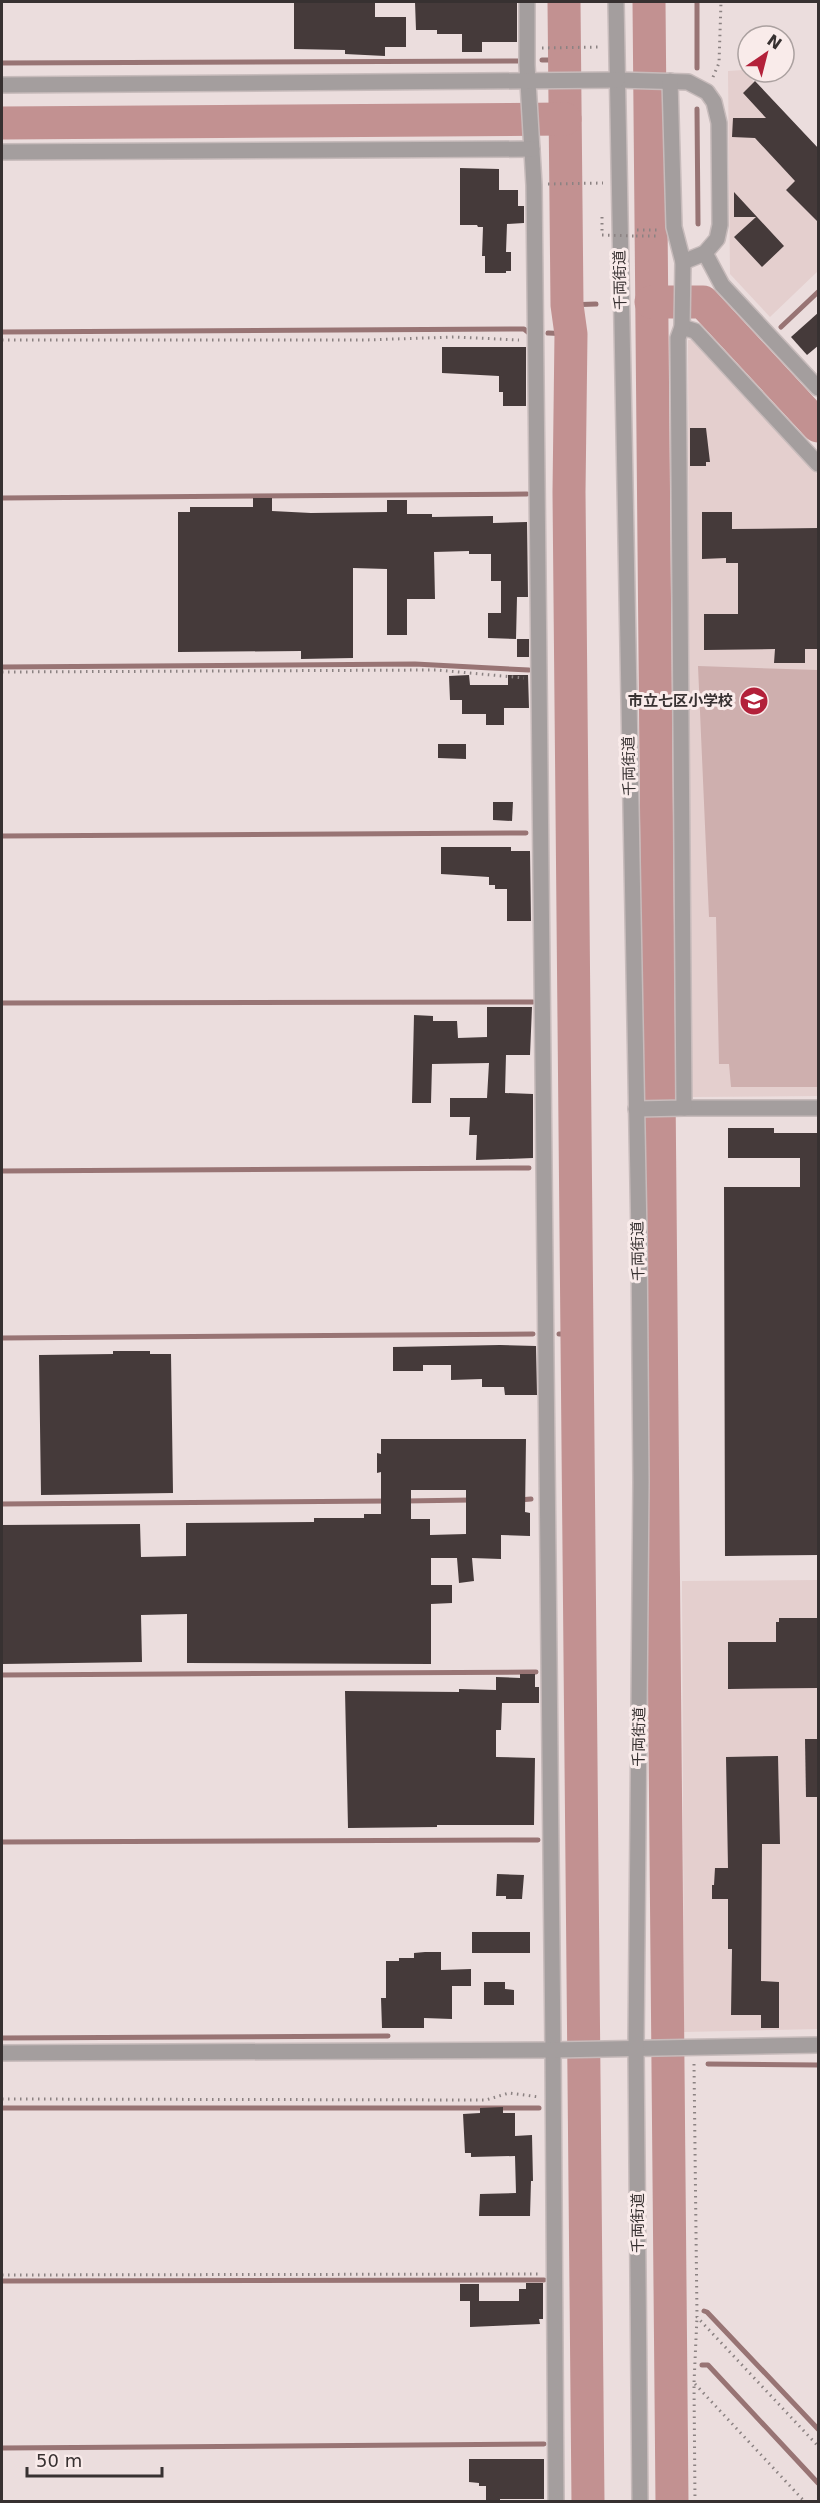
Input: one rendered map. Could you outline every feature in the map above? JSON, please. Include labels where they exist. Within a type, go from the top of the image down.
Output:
[{"type":"street","points":[[527,2],[536,340],[557,2049],[554,2099],[556,2502]]},
{"type":"street","name":"千両街道","points":[[616,2],[641,1482],[629,2048],[640,2502]]},
{"type":"street","points":[[2,85],[530,89],[546,82],[617,80],[688,82],[707,92],[714,102],[719,123],[720,225],[717,239],[705,253],[682,269]]},
{"type":"street","points":[[666,81],[674,228],[682,269],[682,323],[678,338],[669,1109]]},
{"type":"street","points":[[2,152],[532,149]]},
{"type":"street","points":[[705,253],[722,285],[819,388]]},
{"type":"street","points":[[682,323],[695,331],[819,464]]},
{"type":"street","points":[[636,1109],[819,1108]]},
{"type":"street","points":[[2,2053],[819,2045]]},
{"type":"path","points":[[707,92],[719,63],[721,2]]},
{"type":"path","points":[[541,48],[601,47]]},
{"type":"path","points":[[542,184],[600,183]]},
{"type":"path","points":[[602,214],[602,236],[668,236]]},
{"type":"path","points":[[639,230],[664,230]]},
{"type":"path","points":[[2,340],[365,340],[455,337],[536,340]]},
{"type":"path","points":[[2,672],[437,670],[539,680]]},
{"type":"path","points":[[688,2047],[697,2317],[694,2383],[695,2502]]},
{"type":"path","points":[[2,2099],[486,2100],[509,2094],[554,2099]]},
{"type":"path","points":[[2,2275],[555,2274]]},
{"type":"path","points":[[697,2317],[819,2446]]},
{"type":"path","points":[[694,2383],[805,2502]]},
{"type":"shaded area","points":[[736,70],[736,84],[756,84],[818,152],[818,271],[770,317],[730,274],[728,71]]},
{"type":"shaded area","name":"市立七区小学校","points":[[688,340],[693,340],[818,475],[818,1096],[691,1097]]},
{"type":"shaded area","points":[[698,666],[818,670],[818,1087],[731,1087],[729,1064],[719,1064],[716,917],[709,917]]},
{"type":"shaded area","points":[[818,1580],[818,2029],[684,2032],[682,1581]]},
{"type":"building","points":[[294,2],[375,2],[375,17],[406,17],[406,47],[385,47],[385,56],[345,54],[345,50],[294,49]]},
{"type":"building","points":[[415,2],[517,2],[517,42],[482,42],[482,52],[462,52],[462,34],[437,34],[437,30],[416,30]]},
{"type":"building","points":[[752,84],[758,84],[819,149],[819,223],[786,190],[795,181],[755,138],[732,137],[733,118],[766,118],[743,93]]},
{"type":"building","points":[[460,168],[499,169],[499,190],[518,190],[518,206],[524,206],[524,223],[507,224],[506,252],[511,252],[511,271],[485,273],[485,256],[482,256],[483,227],[460,225]]},
{"type":"building","points":[[734,192],[784,246],[762,267],[734,237],[756,217],[734,217]]},
{"type":"building","points":[[819,312],[819,345],[807,355],[791,337]]},
{"type":"building","points":[[442,347],[526,347],[526,406],[503,406],[503,392],[499,392],[499,376],[442,373]]},
{"type":"building","points":[[690,428],[706,428],[710,462],[706,462],[706,466],[690,466]]},
{"type":"building","points":[[253,498],[272,498],[272,511],[311,513],[387,512],[387,500],[407,500],[407,514],[432,514],[432,517],[493,516],[493,523],[527,522],[528,597],[517,597],[516,639],[488,638],[488,613],[501,613],[501,581],[491,581],[491,554],[469,554],[469,551],[434,552],[435,599],[407,599],[407,635],[387,635],[387,569],[353,568],[353,658],[301,659],[301,651],[178,652],[178,512],[190,512],[190,507],[253,507]]},
{"type":"building","points":[[702,512],[732,512],[732,529],[819,528],[819,649],[805,649],[805,663],[774,663],[775,649],[704,650],[704,614],[738,614],[738,563],[726,563],[726,558],[702,559]]},
{"type":"building","points":[[517,639],[529,639],[529,657],[517,657]]},
{"type":"building","points":[[469,675],[470,685],[508,685],[508,675],[528,675],[529,708],[504,708],[504,725],[486,725],[486,714],[462,714],[462,700],[450,700],[449,676]]},
{"type":"building","points":[[438,744],[466,744],[466,759],[438,758]]},
{"type":"building","points":[[493,802],[513,802],[512,821],[493,820]]},
{"type":"building","points":[[441,847],[511,847],[511,851],[530,851],[531,921],[507,921],[507,889],[495,889],[495,885],[489,885],[489,877],[441,874]]},
{"type":"building","points":[[487,1007],[532,1007],[530,1055],[506,1055],[505,1093],[533,1094],[533,1158],[476,1160],[477,1135],[469,1135],[470,1117],[450,1117],[450,1098],[487,1098],[489,1063],[432,1064],[431,1103],[412,1103],[414,1015],[433,1016],[433,1021],[457,1021],[458,1038],[487,1037]]},
{"type":"building","points":[[728,1128],[774,1128],[774,1133],[819,1133],[819,1555],[725,1556],[724,1187],[800,1187],[800,1158],[728,1158]]},
{"type":"building","points":[[536,1346],[537,1395],[505,1395],[504,1387],[482,1387],[482,1379],[451,1380],[451,1365],[423,1365],[423,1371],[393,1371],[393,1347]]},
{"type":"building","points":[[113,1351],[150,1351],[150,1354],[171,1354],[173,1493],[41,1495],[39,1355],[113,1354]]},
{"type":"building","points":[[381,1439],[526,1439],[525,1512],[530,1513],[530,1536],[501,1535],[501,1559],[472,1558],[474,1581],[459,1583],[457,1558],[431,1558],[431,1585],[452,1585],[452,1603],[431,1604],[431,1664],[187,1663],[187,1614],[141,1615],[142,1662],[2,1664],[2,1525],[140,1524],[141,1557],[186,1556],[186,1523],[314,1522],[314,1518],[364,1518],[364,1514],[381,1514],[381,1472],[377,1473],[377,1453],[381,1454]],"holes":[[[411,1490],[466,1490],[466,1534],[430,1535],[430,1519],[411,1519]]]},
{"type":"building","points":[[779,1618],[817,1618],[818,1688],[728,1689],[728,1642],[776,1642],[776,1622],[779,1622]]},
{"type":"building","points":[[520,1674],[535,1674],[535,1687],[539,1687],[539,1703],[502,1703],[501,1730],[496,1730],[496,1757],[535,1758],[534,1825],[348,1828],[345,1691],[496,1690],[496,1677],[520,1678]]},
{"type":"building","points":[[805,1739],[819,1739],[819,1797],[806,1797]]},
{"type":"building","points":[[778,1756],[780,1844],[762,1844],[761,1981],[779,1982],[779,2028],[761,2028],[761,2015],[731,2015],[732,1949],[728,1949],[728,1899],[712,1899],[712,1885],[714,1885],[715,1868],[728,1868],[726,1757]]},
{"type":"building","points":[[497,1874],[524,1875],[522,1899],[506,1899],[506,1896],[496,1896]]},
{"type":"building","points":[[472,1932],[530,1932],[530,1953],[472,1953]]},
{"type":"building","points":[[441,1952],[441,1970],[471,1969],[471,1986],[452,1986],[452,2019],[424,2018],[424,2028],[382,2028],[381,1998],[386,1998],[386,1961],[414,1958],[414,1953]]},
{"type":"building","points":[[484,1982],[505,1982],[505,1989],[514,1990],[514,2005],[484,2005]]},
{"type":"building","points":[[503,2107],[503,2113],[515,2113],[515,2136],[532,2135],[533,2181],[531,2181],[530,2216],[479,2216],[480,2194],[516,2193],[515,2156],[471,2157],[471,2153],[465,2153],[463,2114],[480,2113],[480,2108]]},
{"type":"building","points":[[526,2283],[543,2283],[543,2319],[539,2319],[540,2324],[470,2327],[470,2301],[519,2301],[519,2289],[526,2289]]},
{"type":"building","points":[[460,2284],[479,2284],[479,2301],[460,2301]]},
{"type":"building","points":[[469,2459],[544,2459],[544,2499],[500,2499],[500,2502],[486,2502],[486,2486],[469,2482]]},
{"type":"waterway","points":[[564,2],[567,305],[571,334],[569,492],[588,2502]]},
{"type":"waterway","points":[[649,2],[672,2502]]},
{"type":"waterway","points":[[697,2],[697,68]]},
{"type":"waterway","points":[[542,60],[564,60]]},
{"type":"waterway","points":[[2,63],[519,61]]},
{"type":"waterway","points":[[697,109],[698,224]]},
{"type":"waterway","points":[[2,123],[565,119]]},
{"type":"waterway","points":[[699,291],[699,302]]},
{"type":"waterway","points":[[781,327],[818,292]]},
{"type":"waterway","points":[[644,302],[651,302]]},
{"type":"waterway","points":[[651,302],[703,302],[818,426]]},
{"type":"waterway","points":[[567,305],[596,304]]},
{"type":"waterway","points":[[2,332],[524,329],[529,333]]},
{"type":"waterway","points":[[548,333],[571,334]]},
{"type":"waterway","points":[[753,355],[760,348]]},
{"type":"waterway","points":[[559,493],[569,492]]},
{"type":"waterway","points":[[2,498],[527,494]]},
{"type":"waterway","points":[[2,667],[415,664],[529,670]]},
{"type":"waterway","points":[[562,672],[571,673]]},
{"type":"waterway","points":[[2,836],[526,833]]},
{"type":"waterway","points":[[566,833],[572,833]]},
{"type":"waterway","points":[[2,1003],[533,1002]]},
{"type":"waterway","points":[[568,1002],[573,1002]]},
{"type":"waterway","points":[[2,1171],[529,1168]]},
{"type":"waterway","points":[[568,1168],[575,1168]]},
{"type":"waterway","points":[[2,1338],[533,1334]]},
{"type":"waterway","points":[[559,1334],[577,1334]]},
{"type":"waterway","points":[[519,1500],[531,1499]]},
{"type":"waterway","points":[[405,1501],[471,1500]]},
{"type":"waterway","points":[[570,1500],[578,1500]]},
{"type":"waterway","points":[[2,1504],[387,1501]]},
{"type":"waterway","points":[[2,1675],[536,1672]]},
{"type":"waterway","points":[[571,1672],[580,1672]]},
{"type":"waterway","points":[[575,1839],[582,1838]]},
{"type":"waterway","points":[[2,1842],[538,1840]]},
{"type":"waterway","points":[[2,2038],[388,2036]]},
{"type":"waterway","points":[[708,2064],[818,2065]]},
{"type":"waterway","points":[[576,2108],[584,2107]]},
{"type":"waterway","points":[[2,2108],[539,2108]]},
{"type":"waterway","points":[[578,2279],[586,2279]]},
{"type":"waterway","points":[[2,2281],[544,2280]]},
{"type":"waterway","points":[[670,2311],[683,2311]]},
{"type":"waterway","points":[[704,2311],[818,2429]]},
{"type":"waterway","points":[[671,2365],[681,2365]]},
{"type":"waterway","points":[[702,2365],[708,2365],[818,2483]]},
{"type":"waterway","points":[[2,2448],[544,2444]]},
{"type":"waterway","points":[[579,2444],[587,2444]]},
{"type":"place","name":"市立七区小学校","points":[[754,701]]}]
